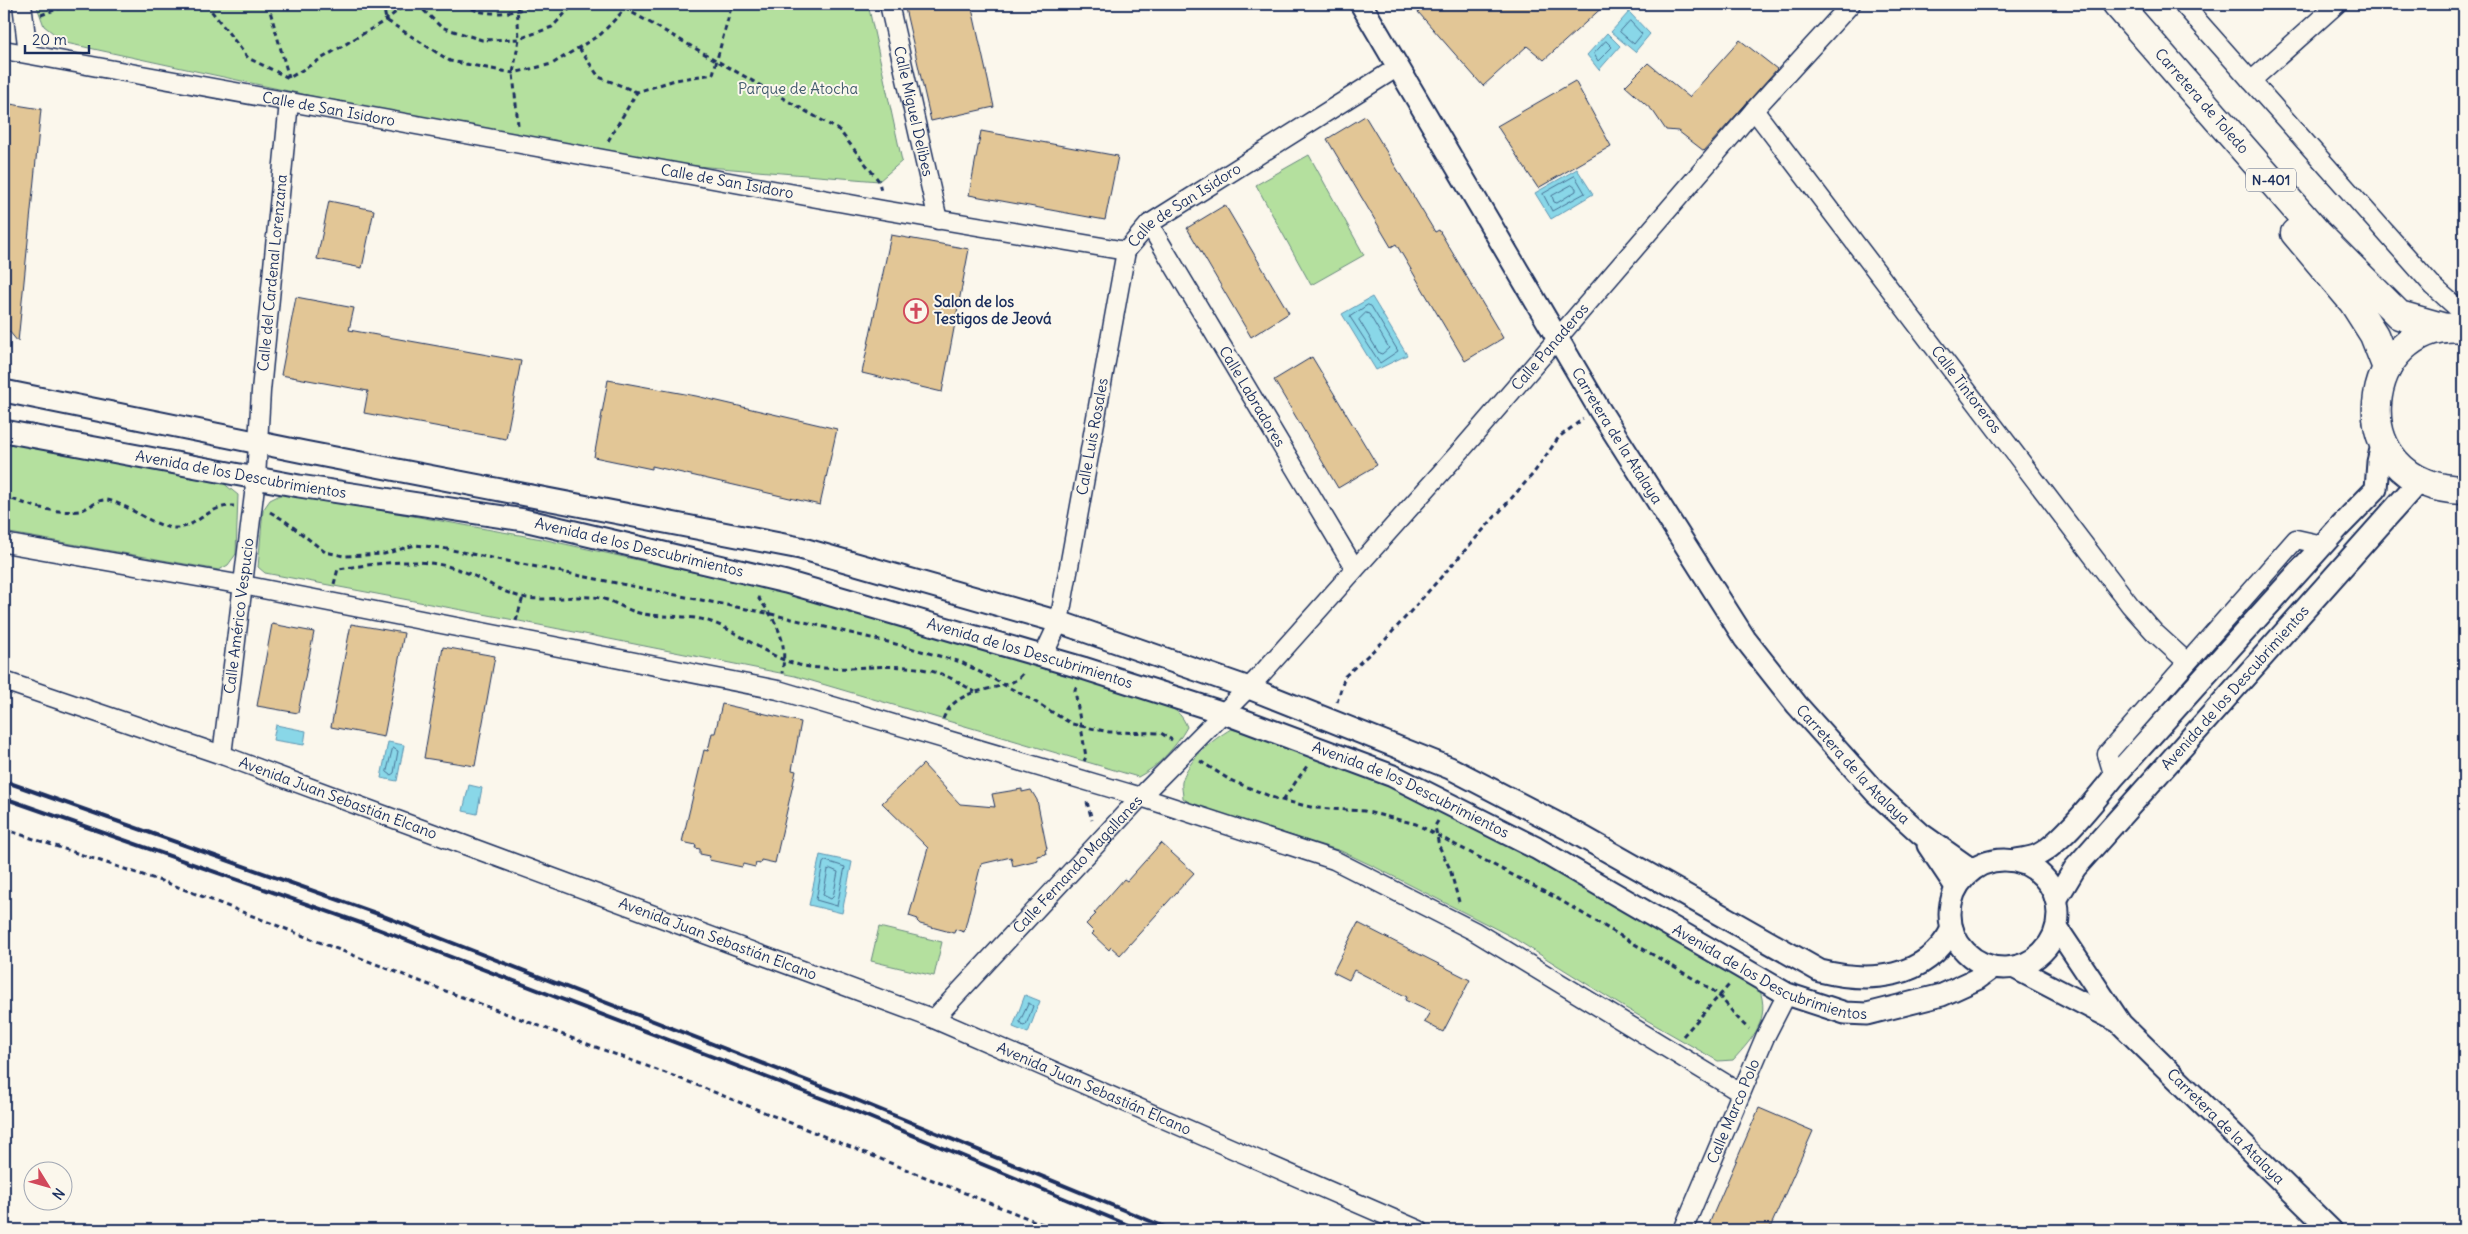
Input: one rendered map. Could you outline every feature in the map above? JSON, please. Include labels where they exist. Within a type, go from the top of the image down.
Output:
[{"type":"highway","name":"N-401","points":[[2100,4],[2168,81],[2352,302],[2374,335],[2387,368]]},
{"type":"highway","name":"Carretera de Toledo","points":[[2117,4],[2318,234],[2399,316],[2458,323]]},
{"type":"highway","points":[[2458,323],[2428,333],[2412,342],[2398,354],[2387,368],[2378,392],[2376,406],[2377,421],[2383,442],[2395,462],[2419,481],[2442,490],[2464,490]]},
{"type":"street","name":"Calle Miguel Delibes","points":[[889,4],[938,220]]},
{"type":"street","name":"Carretera de la Atalaya","points":[[1361,4],[1599,409],[1745,639],[1797,705],[1876,793],[1921,834],[1972,870]]},
{"type":"street","name":"Calle Panaderos","points":[[1224,713],[1249,688],[1464,447],[1754,110],[1851,4]]},
{"type":"street","points":[[2183,4],[2433,286],[2458,323]]},
{"type":"street","points":[[2251,81],[2337,4]]},
{"type":"street","points":[[23,12],[28,54]]},
{"type":"street","name":"Calle de San Isidoro","points":[[4,50],[938,220],[1126,251],[1149,224],[1398,68]]},
{"type":"street","name":"Calle del Cardenal Lorenzana","points":[[256,478],[289,102]]},
{"type":"street","name":"Calle Tintoreros","points":[[1754,110],[2130,605],[2154,632],[2187,662]]},
{"type":"street","name":"Calle Labradores","points":[[1149,224],[1355,569]]},
{"type":"street","name":"Calle Luis Rosales","points":[[1038,654],[1059,622],[1126,251]]},
{"type":"street","name":"Avenida de los Descubrimientos","points":[[4,391],[258,443],[800,548],[1059,622],[1249,688],[1331,719],[1459,772],[1574,832],[1820,971],[1837,975],[1878,978],[1917,966],[1932,956],[1944,944],[1952,929]]},
{"type":"street","name":"Avenida de los Descubrimientos","points":[[4,431],[256,478],[524,520],[765,577],[916,618],[1038,654],[1224,713],[1393,776],[1536,848],[1744,967],[1787,994],[1845,1012],[1868,1014],[1942,994],[2003,968]]},
{"type":"street","name":"Avenida de los Descubrimientos","points":[[2016,860],[2036,856],[2051,845],[2086,811],[2114,777],[2376,490],[2378,462],[2383,442]]},
{"type":"street","name":"Calle Américo Vespucio","points":[[222,755],[256,478]]},
{"type":"street","name":"Avenida de los Descubrimientos","points":[[2057,898],[2076,868],[2419,481]]},
{"type":"street","points":[[2114,777],[2107,754],[2296,539],[2323,546]]},
{"type":"street","points":[[4,544],[243,585],[778,690],[1141,796],[1334,860],[1474,931],[1741,1093]]},
{"type":"street","name":"Avenida Juan Sebastián Elcano","points":[[4,681],[222,755],[934,1019],[1419,1230]]},
{"type":"street","name":"Calle Fernando Magallanes","points":[[934,1019],[1141,796],[1224,713]]},
{"type":"street","name":"Carretera de la Atalaya","points":[[1921,834],[1956,887]]},
{"type":"street","points":[[2000,859],[2016,860],[2031,866],[2044,875],[2057,898],[2059,912],[2057,928],[2041,954],[2028,963],[2003,968],[1969,956],[1962,948],[1952,929],[1951,901],[1956,887],[1972,870],[1986,862],[2000,859]]},
{"type":"street","name":"Carretera de la Atalaya","points":[[2057,928],[2121,1024],[2332,1230]]},
{"type":"street","name":"Carretera de la Atalaya","points":[[2003,968],[2121,1024]]},
{"type":"street","name":"Calle Marco Polo","points":[[1683,1230],[1765,1037],[1787,994]]},
{"type":"path","points":[[23,12],[94,4]]},
{"type":"path","points":[[206,4],[248,58],[289,78]]},
{"type":"path","points":[[268,4],[289,78],[289,102]]},
{"type":"path","points":[[383,4],[386,20],[450,61],[513,73],[552,64],[579,48],[601,34],[625,9],[626,4]]},
{"type":"path","points":[[289,78],[386,20],[406,4]]},
{"type":"path","points":[[417,4],[441,27],[482,40],[518,39],[552,27],[574,4]]},
{"type":"path","points":[[464,4],[478,11],[505,12],[527,8],[532,4]]},
{"type":"path","points":[[516,4],[518,39],[513,73],[519,144]]},
{"type":"path","points":[[617,4],[838,130],[880,181],[883,210]]},
{"type":"path","points":[[579,48],[599,77],[637,92],[675,80],[713,74],[732,4]]},
{"type":"path","points":[[598,158],[637,92]]},
{"type":"path","points":[[1331,719],[1345,676],[1386,639],[1534,474],[1559,437],[1599,409]]},
{"type":"path","points":[[4,496],[54,511],[80,510],[104,500],[115,502],[165,526],[179,528],[215,508],[225,506],[252,509],[276,515],[325,552],[344,556],[384,554],[415,545],[442,548],[771,614],[961,662],[1072,724],[1110,732],[1161,734],[1176,743],[1184,752],[1230,780],[1283,800],[1315,808],[1364,811],[1416,824],[1558,899],[1720,995],[1742,1023],[1755,1033],[1765,1037]]},
{"type":"path","points":[[329,602],[338,569],[399,563],[436,564],[457,569],[509,594],[548,600],[574,597],[606,598],[645,615],[675,616],[710,622],[784,660],[819,669],[886,666],[918,668],[938,673],[975,692]]},
{"type":"path","points":[[765,577],[759,599],[771,614],[782,641],[784,660],[778,690]]},
{"type":"path","points":[[936,736],[946,710],[954,702],[975,692],[1022,676],[1038,654]]},
{"type":"path","points":[[1283,800],[1320,748]]},
{"type":"path","points":[[1448,803],[1435,826],[1439,846],[1450,869],[1460,903],[1450,919]]},
{"type":"path","points":[[4,829],[174,885],[427,984],[684,1080],[1057,1230]]},
{"type":"path","points":[[1670,1050],[1744,967]]},
{"type":"green space","name":"Parque de Atocha","points":[[36,4],[868,4],[902,161],[879,181],[598,158],[66,43],[44,26]]},
{"type":"green space","points":[[1309,155],[1364,255],[1311,285],[1256,185]]},
{"type":"green space","points":[[4,441],[222,482],[238,495],[236,554],[228,565],[219,570],[4,532]]},
{"type":"green space","points":[[284,493],[542,539],[779,591],[888,619],[1164,704],[1180,715],[1187,727],[1178,742],[1166,756],[1153,768],[1138,777],[795,676],[265,573],[258,567],[263,510],[270,500]]},
{"type":"green space","points":[[1231,729],[1247,733],[1377,780],[1493,837],[1759,988],[1763,1009],[1761,1019],[1753,1036],[1733,1060],[1718,1061],[1622,1006],[1512,937],[1375,867],[1341,851],[1193,805],[1183,798],[1182,784],[1185,774],[1202,751]]},
{"type":"green space","points":[[879,927],[942,942],[934,976],[871,961]]},
{"type":"water","points":[[1629,12],[1650,34],[1635,52],[1611,32]]},
{"type":"water","points":[[1607,33],[1620,46],[1599,70],[1587,55]]},
{"type":"water","points":[[1577,169],[1593,194],[1551,219],[1535,193]]},
{"type":"water","points":[[1372,297],[1407,355],[1376,370],[1342,314]]},
{"type":"water","points":[[276,725],[306,731],[304,745],[273,740]]},
{"type":"water","points":[[388,742],[404,745],[397,781],[381,778]]},
{"type":"water","points":[[469,785],[482,788],[477,814],[463,811]]},
{"type":"water","points":[[820,855],[852,862],[842,913],[809,905]]},
{"type":"water","points":[[1025,995],[1040,1001],[1028,1033],[1013,1027]]},
{"type":"building","points":[[904,4],[971,4],[994,107],[931,121]]},
{"type":"building","points":[[1411,4],[1606,4],[1544,60],[1527,46],[1483,86]]},
{"type":"building","points":[[1740,40],[1777,69],[1704,151],[1678,131],[1666,130],[1653,111],[1625,86],[1648,63],[1689,97]]},
{"type":"building","points":[[1575,81],[1611,146],[1538,188],[1497,126]]},
{"type":"building","points":[[4,103],[41,109],[18,342],[4,325]]},
{"type":"building","points":[[1365,116],[1435,232],[1439,230],[1503,338],[1465,361],[1396,244],[1391,247],[1327,139]]},
{"type":"building","points":[[981,131],[1118,156],[1105,220],[969,195]]},
{"type":"building","points":[[329,201],[374,210],[362,268],[317,259]]},
{"type":"building","points":[[1225,205],[1289,313],[1251,337],[1187,228]]},
{"type":"building","name":"Salon de los Testigos de Jeová","points":[[891,235],[969,249],[942,392],[862,373]]},
{"type":"building","points":[[296,297],[354,308],[349,330],[521,361],[506,439],[364,413],[368,391],[281,375]]},
{"type":"building","points":[[1312,357],[1377,465],[1338,488],[1274,380]]},
{"type":"building","points":[[608,380],[696,396],[837,429],[820,505],[652,466],[652,469],[594,457]]},
{"type":"building","points":[[272,624],[314,632],[298,713],[257,706]]},
{"type":"building","points":[[351,624],[404,633],[384,737],[331,727]]},
{"type":"building","points":[[443,647],[495,656],[475,766],[424,758]]},
{"type":"building","points":[[722,704],[801,722],[792,770],[796,771],[775,863],[761,860],[760,864],[756,863],[755,867],[743,864],[742,867],[709,860],[710,856],[700,854],[700,849],[695,848],[696,845],[682,842],[704,750],[708,751],[712,733],[715,733]]},
{"type":"building","points":[[923,764],[960,804],[995,807],[992,794],[1022,789],[1022,792],[1031,790],[1037,800],[1047,849],[1045,850],[1046,854],[1037,856],[1038,860],[1013,866],[1011,857],[981,864],[964,932],[955,929],[954,933],[920,924],[917,921],[918,919],[909,916],[928,848],[882,803]]},
{"type":"building","points":[[1161,843],[1194,873],[1120,955],[1111,947],[1109,950],[1092,934],[1094,932],[1086,924],[1124,879],[1127,881]]},
{"type":"building","points":[[1358,923],[1470,980],[1443,1032],[1424,1022],[1430,1012],[1405,1000],[1407,997],[1354,970],[1349,980],[1333,972]]},
{"type":"building","points":[[1759,1108],[1813,1131],[1769,1230],[1722,1230],[1709,1224]]},
{"type":"railway","points":[[4,781],[381,915],[859,1101],[1172,1230]]},
{"type":"railway","points":[[4,798],[375,928],[852,1110],[1140,1230]]},
{"type":"place","name":"Salon de los Testigos de Jeová","points":[[916,311]]}]
